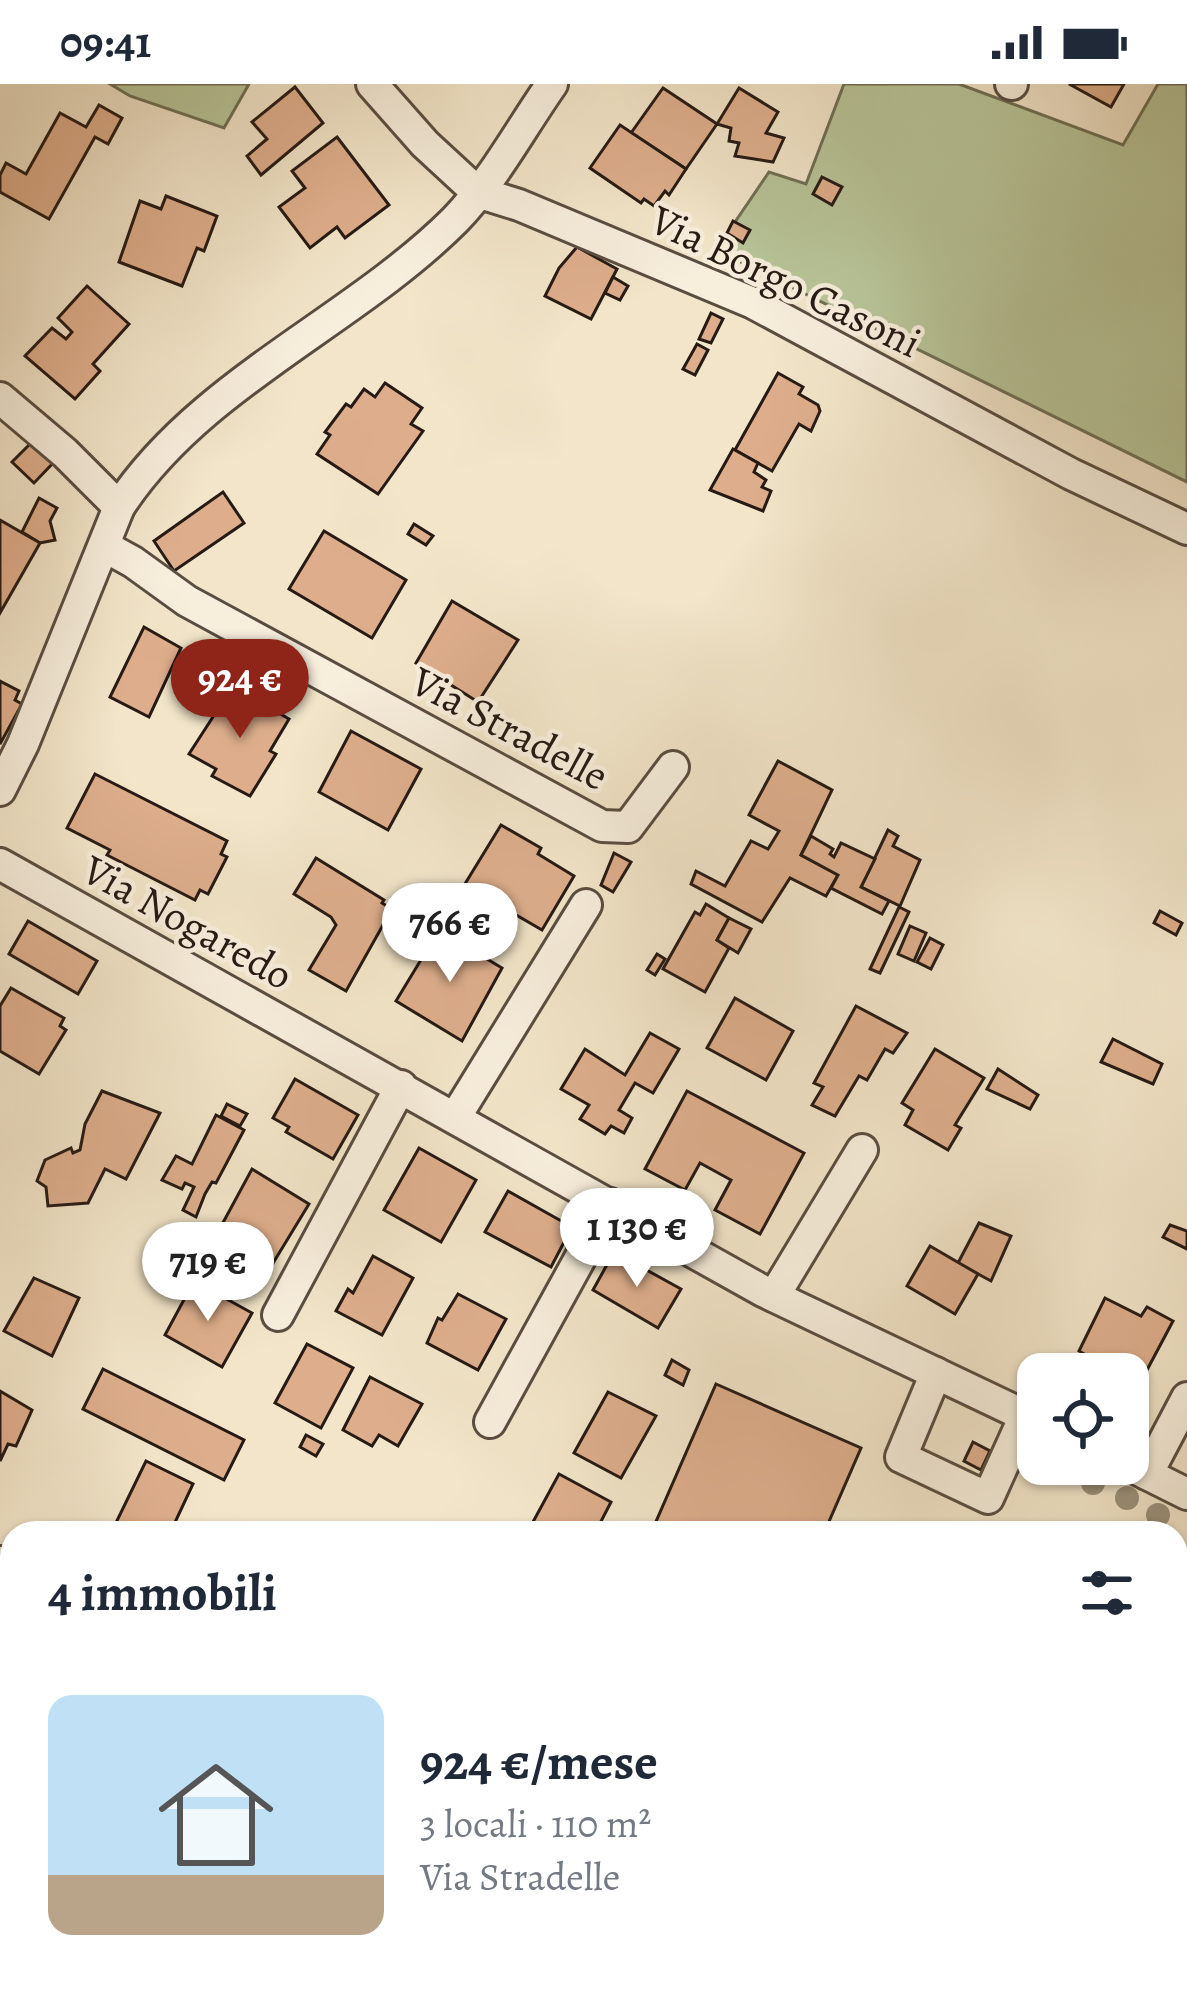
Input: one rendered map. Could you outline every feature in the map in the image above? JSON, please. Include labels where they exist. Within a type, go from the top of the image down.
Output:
[{"type":"street","name":"Via Borgo Casoni","points":[[372,84],[425,144],[477,192],[519,205],[753,304],[1071,474],[1187,529]]},
{"type":"street","points":[[0,790],[119,507],[183,432],[456,219],[552,84]]},
{"type":"street","points":[[0,398],[119,507]]},
{"type":"street","name":"Via Stradelle","points":[[104,547],[187,601],[602,826],[628,827],[673,767]]},
{"type":"street","name":"Via Nogaredo","points":[[0,864],[774,1296],[1017,1412]]},
{"type":"street","points":[[456,1116],[586,905]]},
{"type":"street","points":[[278,1315],[401,1086]]},
{"type":"street","points":[[774,1296],[862,1150]]},
{"type":"street","points":[[490,1422],[610,1204]]},
{"type":"street","points":[[936,1373],[901,1457],[988,1498],[1017,1446]]},
{"type":"street","points":[[1149,1452],[1187,1398]]},
{"type":"street","points":[[1149,1475],[1187,1494]]},
{"type":"green space","points":[[110,84],[249,84],[224,128],[130,96]]},
{"type":"green space","points":[[844,84],[959,84],[1123,145],[1158,84],[1187,84],[1187,482],[716,250],[769,172],[806,184]]},
{"type":"building","points":[[1069,84],[1124,84],[1111,107]]},
{"type":"building","points":[[295,87],[323,123],[261,175],[247,156],[267,139],[252,122]]},
{"type":"building","points":[[663,88],[717,124],[686,169],[631,133]]},
{"type":"building","points":[[739,88],[778,112],[766,133],[784,138],[773,162],[735,156],[739,143],[729,141],[731,128],[717,124]]},
{"type":"building","points":[[99,105],[122,118],[108,144],[95,137],[49,219],[0,192],[6,163],[26,174],[60,113],[86,127]]},
{"type":"building","points":[[620,125],[686,169],[669,195],[665,191],[654,206],[644,199],[641,203],[590,168]]},
{"type":"building","points":[[337,137],[389,205],[345,238],[337,227],[310,248],[279,207],[305,188],[292,171]]},
{"type":"building","points":[[822,177],[842,187],[832,205],[813,194]]},
{"type":"building","points":[[166,196],[217,216],[204,251],[197,248],[182,286],[119,262],[140,201],[161,209]]},
{"type":"building","points":[[733,221],[750,230],[743,243],[727,233]]},
{"type":"building","points":[[577,247],[617,269],[591,319],[545,296]]},
{"type":"building","points":[[613,277],[628,286],[620,300],[605,293]]},
{"type":"building","points":[[87,286],[129,324],[93,364],[100,371],[75,399],[25,356],[52,328],[66,339],[72,332],[58,318]]},
{"type":"building","points":[[711,313],[723,319],[711,343],[699,339]]},
{"type":"building","points":[[697,344],[708,350],[695,375],[683,369]]},
{"type":"building","points":[[778,373],[803,387],[799,394],[820,411],[811,431],[799,424],[772,471],[735,450]]},
{"type":"building","points":[[385,383],[422,408],[411,424],[423,431],[378,494],[317,454],[330,435],[325,432],[346,404],[351,407],[364,389],[375,397]]},
{"type":"building","points":[[32,442],[54,462],[34,483],[12,462]]},
{"type":"building","points":[[733,449],[758,463],[754,472],[766,480],[762,487],[771,491],[763,511],[710,490]]},
{"type":"building","points":[[223,492],[244,523],[174,571],[154,541]]},
{"type":"building","points":[[39,498],[57,508],[50,521],[55,540],[40,543],[22,532]]},
{"type":"building","points":[[0,520],[40,543],[0,613]]},
{"type":"building","points":[[414,524],[433,536],[426,545],[408,534]]},
{"type":"building","points":[[324,531],[406,580],[372,638],[289,589]]},
{"type":"building","points":[[452,601],[518,640],[478,702],[416,663]]},
{"type":"building","points":[[144,627],[181,648],[149,717],[110,697]]},
{"type":"building","points":[[0,681],[19,691],[15,700],[22,704],[0,744]]},
{"type":"building","points":[[233,686],[289,719],[270,751],[276,754],[250,796],[212,776],[216,769],[189,754]]},
{"type":"building","points":[[351,731],[421,769],[388,830],[319,792]]},
{"type":"building","points":[[778,761],[832,790],[801,855],[838,875],[826,896],[790,878],[762,922],[691,884],[696,871],[725,886],[751,841],[768,849],[779,831],[749,815]]},
{"type":"building","points":[[95,774],[227,841],[221,854],[227,857],[208,894],[200,890],[195,900],[107,855],[110,850],[67,828]]},
{"type":"building","points":[[501,825],[541,848],[538,854],[574,876],[542,930],[506,909],[501,917],[460,892]]},
{"type":"building","points":[[888,830],[898,836],[893,846],[920,860],[900,906],[861,887]]},
{"type":"building","points":[[811,836],[833,849],[834,857],[841,843],[875,859],[861,887],[889,901],[882,914],[831,888],[838,875],[801,855]]},
{"type":"building","points":[[614,853],[631,862],[613,892],[601,885]]},
{"type":"building","points":[[316,858],[392,909],[346,991],[309,970],[336,925],[294,894]]},
{"type":"building","points":[[706,904],[729,918],[717,940],[729,948],[705,992],[663,969],[695,912],[700,915]]},
{"type":"building","points":[[899,907],[909,912],[880,973],[870,969]]},
{"type":"building","points":[[1160,911],[1182,923],[1176,935],[1154,923]]},
{"type":"building","points":[[729,918],[751,929],[738,953],[717,940]]},
{"type":"building","points":[[28,921],[97,961],[78,994],[9,954]]},
{"type":"building","points":[[910,926],[926,933],[914,961],[898,954]]},
{"type":"building","points":[[439,930],[502,968],[462,1041],[396,1001]]},
{"type":"building","points":[[930,938],[943,945],[931,969],[917,962]]},
{"type":"building","points":[[657,954],[665,959],[655,975],[647,970]]},
{"type":"building","points":[[11,988],[64,1018],[60,1026],[66,1030],[39,1074],[0,1051],[0,1006]]},
{"type":"building","points":[[735,998],[793,1031],[766,1080],[707,1048]]},
{"type":"building","points":[[856,1006],[907,1033],[893,1053],[885,1049],[867,1080],[859,1076],[835,1116],[812,1105],[823,1087],[814,1083]]},
{"type":"building","points":[[650,1033],[679,1049],[653,1093],[635,1083],[619,1110],[632,1118],[624,1133],[611,1126],[605,1134],[580,1119],[589,1105],[561,1089],[585,1049],[625,1075]]},
{"type":"building","points":[[1113,1039],[1162,1064],[1153,1084],[1101,1062]]},
{"type":"building","points":[[935,1049],[984,1078],[955,1125],[961,1128],[948,1150],[905,1125],[913,1110],[902,1103]]},
{"type":"building","points":[[998,1069],[1038,1095],[1030,1109],[987,1089]]},
{"type":"building","points":[[295,1079],[358,1115],[333,1159],[286,1132],[289,1127],[273,1118]]},
{"type":"building","points":[[102,1091],[160,1113],[126,1179],[105,1169],[88,1203],[48,1206],[46,1187],[37,1181],[45,1160],[71,1148],[73,1153],[80,1150],[85,1124]]},
{"type":"building","points":[[687,1091],[804,1153],[760,1234],[715,1210],[731,1180],[700,1163],[685,1190],[645,1169]]},
{"type":"building","points":[[227,1104],[247,1114],[240,1126],[221,1116]]},
{"type":"building","points":[[216,1115],[244,1130],[196,1217],[183,1210],[194,1187],[185,1183],[182,1189],[162,1180],[176,1156],[192,1164]]},
{"type":"building","points":[[419,1148],[476,1180],[441,1242],[384,1210]]},
{"type":"building","points":[[252,1169],[309,1204],[267,1273],[212,1243]]},
{"type":"building","points":[[508,1191],[572,1227],[551,1267],[485,1232]]},
{"type":"building","points":[[979,1223],[1011,1236],[991,1281],[958,1263]]},
{"type":"building","points":[[1170,1225],[1187,1231],[1187,1249],[1163,1237]]},
{"type":"building","points":[[930,1246],[978,1274],[955,1314],[907,1286]]},
{"type":"building","points":[[614,1252],[681,1289],[658,1328],[593,1290]]},
{"type":"building","points":[[373,1256],[413,1278],[382,1335],[336,1311],[348,1289],[353,1293]]},
{"type":"building","points":[[34,1278],[79,1298],[52,1356],[4,1331]]},
{"type":"building","points":[[194,1281],[252,1313],[222,1367],[165,1335]]},
{"type":"building","points":[[458,1294],[506,1319],[478,1370],[427,1343],[438,1318],[442,1320]]},
{"type":"building","points":[[1105,1298],[1141,1316],[1147,1307],[1173,1321],[1149,1366],[1149,1353],[1079,1351]]},
{"type":"building","points":[[307,1344],[353,1368],[321,1428],[275,1403]]},
{"type":"building","points":[[672,1360],[689,1370],[683,1385],[665,1375]]},
{"type":"building","points":[[103,1369],[244,1440],[224,1480],[83,1409]]},
{"type":"building","points":[[370,1377],[422,1404],[398,1446],[379,1435],[372,1446],[343,1430]]},
{"type":"building","points":[[716,1384],[861,1448],[829,1521],[656,1521]]},
{"type":"building","points":[[0,1391],[32,1410],[16,1446],[8,1444],[0,1461]]},
{"type":"building","points":[[608,1392],[656,1416],[621,1478],[574,1453]]},
{"type":"building","points":[[306,1435],[323,1444],[316,1456],[300,1447]]},
{"type":"building","points":[[973,1442],[990,1451],[981,1470],[964,1461]]},
{"type":"building","points":[[146,1461],[193,1484],[176,1521],[117,1521]]},
{"type":"building","points":[[559,1474],[611,1502],[601,1521],[534,1521]]}]
